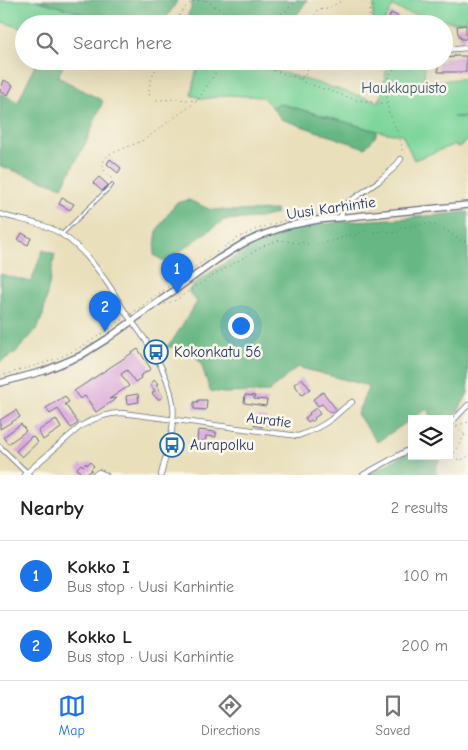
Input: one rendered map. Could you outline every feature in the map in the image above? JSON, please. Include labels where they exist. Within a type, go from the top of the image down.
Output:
[{"type":"street","points":[[453,49],[468,48]]},
{"type":"street","points":[[341,218],[342,210],[350,201],[379,181],[401,159]]},
{"type":"street","name":"Uusi Karhintie","points":[[0,383],[44,371],[94,348],[130,319],[218,259],[244,243],[262,235],[287,226],[317,220],[468,205]]},
{"type":"street","points":[[0,214],[45,226],[62,234],[70,241],[87,258],[111,289],[159,362],[168,384],[173,405],[172,433],[161,475]]},
{"type":"street","name":"Auratie","points":[[172,420],[298,436],[330,420],[352,402]]},
{"type":"street","points":[[453,422],[468,405]]},
{"type":"street","points":[[0,447],[26,474],[90,420],[122,414],[172,420]]},
{"type":"street","points":[[363,475],[408,450]]},
{"type":"street","points":[[94,475],[99,472],[106,475]]},
{"type":"lane","points":[[62,234],[112,185]]},
{"type":"path","points":[[179,15],[186,6],[195,0],[206,0],[227,15]]},
{"type":"path","points":[[279,15],[298,0]]},
{"type":"path","points":[[314,15],[317,10],[327,9],[343,0]]},
{"type":"path","points":[[360,0],[370,1],[369,15]]},
{"type":"path","points":[[157,70],[150,83],[148,92],[150,98],[157,100],[178,99],[197,101]]},
{"type":"path","points":[[112,185],[112,179],[103,169],[104,160],[108,155],[144,140],[197,101],[218,70]]},
{"type":"path","points":[[272,70],[356,100],[388,105]]},
{"type":"path","points":[[300,79],[306,74],[307,70]]},
{"type":"path","points":[[393,70],[388,77],[386,86],[388,105],[402,146],[403,153],[401,159]]},
{"type":"path","points":[[0,376],[67,354],[130,319],[214,253],[236,239],[255,230],[285,220],[342,210]]},
{"type":"path","points":[[159,306],[176,300],[241,259],[267,244],[280,240],[300,242],[314,246],[346,236],[354,236],[367,230],[376,232],[386,230],[397,233],[400,228],[428,223],[444,229],[463,242],[468,240]]},
{"type":"path","points":[[453,427],[468,422]]},
{"type":"path","points":[[456,427],[468,436]]},
{"type":"path","points":[[465,435],[453,457],[456,460],[463,460],[468,456]]},
{"type":"green space","points":[[0,0],[36,0],[88,15],[15,15],[15,26],[0,21]]},
{"type":"green space","points":[[36,0],[178,0],[168,15],[88,15]]},
{"type":"green space","points":[[192,0],[307,0],[297,15],[188,15]]},
{"type":"green space","points":[[375,0],[468,0],[468,20],[453,22],[453,15],[419,15],[404,12],[393,6],[388,15],[373,15]]},
{"type":"green space","points":[[33,70],[61,70],[58,77],[103,101],[86,142],[62,187],[0,166],[0,93],[18,102]]},
{"type":"green space","name":"Haukkapuisto","points":[[197,70],[275,70],[380,102],[386,70],[425,70],[424,82],[468,78],[468,116],[453,117],[468,118],[468,141],[464,142],[460,147],[453,145],[414,160],[402,134],[377,131],[278,103],[273,108],[262,97],[229,95],[203,99],[191,95]]},
{"type":"green space","points":[[278,103],[377,131],[375,137],[365,148],[281,119],[273,108]]},
{"type":"green space","points":[[189,200],[209,209],[234,211],[276,210],[277,214],[259,218],[224,220],[165,262],[154,255],[157,230],[176,203]]},
{"type":"green space","points":[[468,212],[468,393],[453,417],[453,415],[431,415],[427,409],[418,415],[408,415],[408,422],[377,442],[357,414],[369,386],[297,367],[269,392],[224,393],[210,391],[201,363],[189,348],[165,347],[171,343],[197,302],[188,291],[196,282],[263,239],[287,230],[318,225]]},
{"type":"green space","points":[[43,250],[55,254],[43,315],[37,329],[16,352],[0,362],[0,274],[31,282]]},
{"type":"green space","points":[[408,452],[408,460],[439,460],[435,470],[437,475],[368,475]]},
{"type":"building","points":[[466,25],[466,39],[461,39],[461,37],[459,38],[457,26]]},
{"type":"building","points":[[466,56],[466,72],[438,72],[438,70],[453,70],[454,57]]},
{"type":"building","points":[[4,80],[13,85],[8,95],[0,92]]},
{"type":"building","points":[[110,159],[121,168],[118,173],[107,164]]},
{"type":"building","points":[[99,177],[108,185],[102,191],[93,183]]},
{"type":"building","points":[[62,198],[74,204],[70,210],[59,204]]},
{"type":"building","points":[[22,233],[31,238],[28,245],[18,240]]},
{"type":"building","points":[[138,349],[151,369],[140,376],[141,378],[135,382],[127,370],[121,374],[129,386],[109,399],[117,398],[96,412],[85,396],[80,399],[74,391]]},
{"type":"building","points":[[302,378],[310,389],[302,395],[294,384]]},
{"type":"building","points":[[155,380],[163,397],[160,399],[157,399],[152,393],[155,391],[150,384]]},
{"type":"building","points":[[323,392],[336,409],[330,413],[322,404],[318,406],[313,399]]},
{"type":"building","points":[[138,394],[139,402],[127,404],[126,396]]},
{"type":"building","points":[[245,395],[255,396],[254,399],[267,400],[266,406],[244,403]]},
{"type":"building","points":[[65,396],[69,402],[65,404],[78,423],[71,428],[58,409],[50,414],[46,408]]},
{"type":"building","points":[[198,400],[207,400],[206,410],[194,409],[194,402],[198,402]]},
{"type":"building","points":[[316,408],[320,414],[312,422],[311,420],[308,422],[305,418]]},
{"type":"building","points":[[16,410],[20,417],[0,429],[0,420]]},
{"type":"building","points":[[255,417],[267,418],[265,425],[262,427],[254,425]]},
{"type":"building","points":[[56,419],[61,428],[43,440],[38,431]]},
{"type":"building","points":[[21,424],[26,431],[8,444],[3,437]]},
{"type":"building","points":[[198,430],[216,432],[216,437],[206,436],[205,441],[197,441]]},
{"type":"building","points":[[32,436],[38,442],[22,457],[16,451]]},
{"type":"building","points":[[90,462],[94,466],[92,470],[82,475],[77,468],[81,464],[83,466]]},
{"type":"place","name":"Kokko I","points":[[177,294]]},
{"type":"place","name":"Kokko L","points":[[105,332]]},
{"type":"place","name":"Kokonkatu 56","points":[[156,352]]},
{"type":"place","name":"Aurapolku","points":[[172,445]]}]
